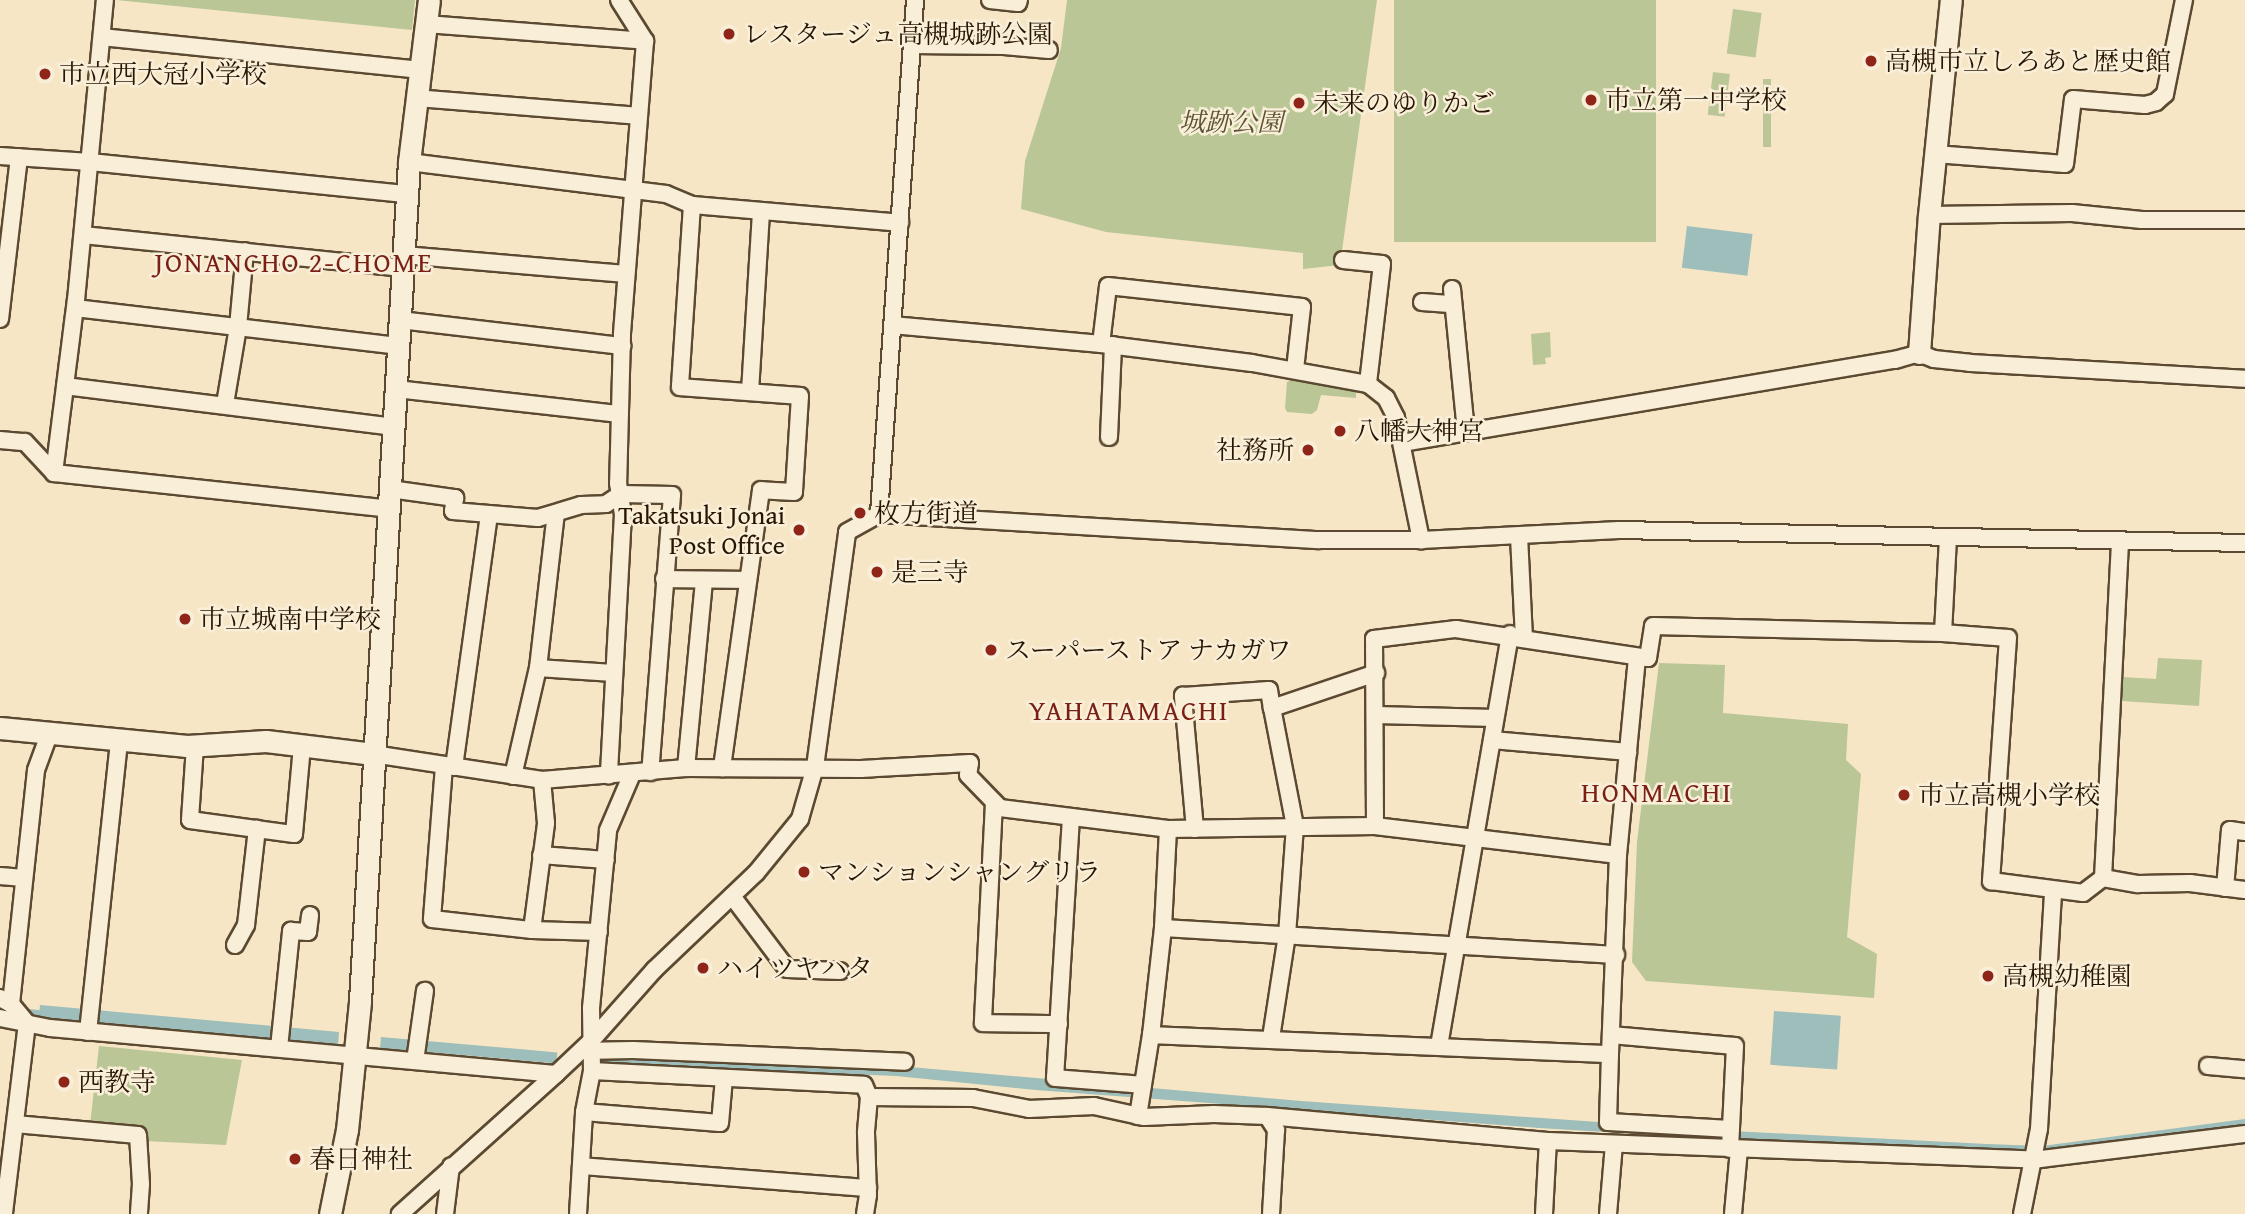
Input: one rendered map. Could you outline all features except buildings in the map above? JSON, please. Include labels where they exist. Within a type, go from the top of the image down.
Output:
[{"type":"street","points":[[54,473],[83,235],[105,0]]},
{"type":"street","points":[[330,1214],[347,1130],[355,1055],[409,162],[429,0]]},
{"type":"street","points":[[609,776],[621,494],[618,483],[622,346],[631,190],[645,41],[619,0]]},
{"type":"street","points":[[879,514],[915,0]]},
{"type":"street","points":[[990,0],[1018,3],[1019,0]]},
{"type":"street","points":[[1919,353],[1929,215],[1951,0]]},
{"type":"street","points":[[1935,154],[2065,164],[2073,99],[2145,105],[2157,102],[2165,94],[2184,0]]},
{"type":"street","points":[[426,24],[645,41]]},
{"type":"street","points":[[102,37],[420,70]]},
{"type":"street","points":[[912,45],[1004,46],[1049,50]]},
{"type":"street","points":[[416,98],[638,116]]},
{"type":"street","points":[[0,156],[90,162],[407,194]]},
{"type":"street","points":[[0,319],[19,157]]},
{"type":"street","points":[[409,162],[666,194],[692,205],[900,223]]},
{"type":"street","points":[[692,205],[680,387],[800,396],[794,492],[761,490],[722,768]]},
{"type":"street","points":[[750,392],[761,211]]},
{"type":"street","points":[[1929,215],[2072,213],[2142,219],[2245,220]]},
{"type":"street","points":[[83,235],[244,251],[626,274]]},
{"type":"street","points":[[225,404],[238,327],[244,251]]},
{"type":"street","points":[[1342,260],[1382,264],[1368,384]]},
{"type":"street","points":[[1109,437],[1108,286],[1301,307],[1295,369]]},
{"type":"street","points":[[1422,302],[1452,297],[1466,432]]},
{"type":"street","points":[[75,308],[398,346]]},
{"type":"street","points":[[400,320],[622,346]]},
{"type":"street","points":[[892,325],[1107,344],[1295,369],[1368,384],[1378,389],[1392,407],[1402,443],[1421,540]]},
{"type":"street","points":[[1402,443],[1895,360],[1919,353],[1934,359],[1970,363],[2245,379]]},
{"type":"street","points":[[65,386],[394,427]]},
{"type":"street","points":[[396,389],[620,414]]},
{"type":"street","points":[[0,440],[25,442],[54,473],[389,499],[454,498],[453,511],[489,514],[538,518],[581,505],[606,504],[621,494],[672,495],[650,772]]},
{"type":"street","points":[[513,776],[538,668],[556,513]]},
{"type":"street","points":[[489,514],[449,767],[432,919],[532,930],[599,932]]},
{"type":"street","points":[[400,1214],[588,1047],[654,970],[756,873],[800,819],[815,767],[847,532],[879,514],[1271,538],[1421,540],[1619,530],[2245,543]]},
{"type":"street","points":[[1439,1046],[1459,944],[1495,718],[1517,636],[1519,536]]},
{"type":"street","points":[[1943,632],[1948,538]]},
{"type":"street","points":[[2103,878],[2120,540]]},
{"type":"street","points":[[664,579],[747,580]]},
{"type":"street","points":[[686,768],[704,580]]},
{"type":"street","points":[[1375,826],[1374,639],[1457,629],[1648,657],[1653,626],[1943,632],[2008,638],[1991,881],[2083,893],[2103,878],[2138,884],[2190,883],[2245,890]]},
{"type":"street","points":[[1637,657],[1618,855],[1608,1122],[1731,1129]]},
{"type":"street","points":[[538,668],[613,673]]},
{"type":"street","points":[[1272,708],[1376,673]]},
{"type":"street","points":[[1195,829],[1183,696],[1269,690],[1295,826],[1287,935],[1271,1038]]},
{"type":"street","points":[[1376,715],[1495,718]]},
{"type":"street","points":[[0,728],[195,746],[266,741],[542,780],[686,768],[920,767],[970,763],[968,775],[1000,808],[1168,829],[1375,826],[1477,836],[1509,844],[1618,855]]},
{"type":"street","points":[[27,1023],[6,1001],[8,949],[24,878],[36,770],[50,732]]},
{"type":"street","points":[[90,1022],[119,740]]},
{"type":"street","points":[[1492,740],[1628,752]]},
{"type":"street","points":[[195,746],[190,820],[294,834],[302,746]]},
{"type":"street","points":[[578,1214],[584,1112],[592,1071],[588,1047],[608,830],[632,774]]},
{"type":"street","points":[[532,930],[546,823],[542,780]]},
{"type":"street","points":[[994,803],[983,1023],[1059,1024]]},
{"type":"street","points":[[1071,817],[1055,1078],[1143,1085]]},
{"type":"street","points":[[236,946],[246,925],[257,829]]},
{"type":"street","points":[[1138,1116],[1151,1035],[1163,928],[1168,829]]},
{"type":"street","points":[[2225,888],[2230,830],[2245,832]]},
{"type":"street","points":[[541,855],[606,859]]},
{"type":"street","points":[[0,876],[24,878]]},
{"type":"street","points":[[2022,1214],[2039,1129],[2053,890]]},
{"type":"street","points":[[732,896],[787,970],[840,971]]},
{"type":"street","points":[[280,1039],[291,931],[308,932],[310,915]]},
{"type":"street","points":[[1163,928],[1616,955]]},
{"type":"street","points":[[416,1051],[425,991]]},
{"type":"street","points":[[0,1018],[50,1028],[90,1022],[280,1039],[355,1055],[416,1051],[556,1074]]},
{"type":"street","points":[[4,1214],[27,1023]]},
{"type":"street","points":[[1151,1035],[1271,1038],[1610,1055]]},
{"type":"street","points":[[1611,1035],[1735,1045],[1731,1129],[1734,1149],[1733,1214]]},
{"type":"street","points":[[588,1047],[697,1055],[905,1062]]},
{"type":"street","points":[[667,1075],[668,1052]]},
{"type":"street","points":[[696,1077],[697,1055]]},
{"type":"street","points":[[584,1112],[720,1123],[732,1055]]},
{"type":"street","points":[[802,1081],[804,1058]]},
{"type":"street","points":[[851,1084],[854,1062]]},
{"type":"street","points":[[2208,1066],[2245,1069]]},
{"type":"street","points":[[592,1071],[864,1085],[869,1097],[866,1133],[868,1188],[865,1214]]},
{"type":"street","points":[[869,1097],[973,1098],[1029,1109],[1094,1106],[1138,1116],[1267,1116],[1548,1141],[2033,1160],[2245,1134]]},
{"type":"street","points":[[1267,1116],[1276,1130],[1271,1214]]},
{"type":"street","points":[[15,1124],[138,1135],[141,1184],[139,1214]]},
{"type":"street","points":[[1544,1214],[1548,1141]]},
{"type":"street","points":[[1608,1214],[1614,1144]]},
{"type":"street","points":[[445,1214],[452,1166]]},
{"type":"street","points":[[581,1166],[868,1188]]},
{"type":"green space","points":[[116,0],[415,0],[412,30]]},
{"type":"green space","name":"城跡公園","points":[[1067,0],[1377,0],[1340,265],[1303,269],[1303,253],[1106,232],[1021,209],[1025,161],[1061,48]]},
{"type":"green space","points":[[1394,0],[1656,0],[1656,242],[1394,242]]},
{"type":"green space","points":[[1733,9],[1762,13],[1755,58],[1727,54]]},
{"type":"green space","points":[[1713,72],[1730,74],[1725,117],[1708,115]]},
{"type":"green space","points":[[1763,79],[1771,79],[1771,147],[1763,147]]},
{"type":"green space","points":[[1550,332],[1551,357],[1545,358],[1546,364],[1533,365],[1531,334]]},
{"type":"green space","points":[[1292,379],[1356,392],[1356,398],[1321,395],[1317,410],[1312,414],[1287,412],[1287,382]]},
{"type":"green space","points":[[2158,658],[2202,660],[2199,706],[2121,701],[2122,677],[2156,679]]},
{"type":"green space","points":[[1659,663],[1725,665],[1723,713],[1848,724],[1846,760],[1861,774],[1847,937],[1877,954],[1874,998],[1646,981],[1632,962],[1637,842]]},
{"type":"green space","points":[[99,1046],[242,1060],[226,1145],[145,1141],[144,1130],[90,1125]]},
{"type":"water","points":[[1687,226],[1753,234],[1747,276],[1682,268]]},
{"type":"water","points":[[40,1005],[339,1032],[338,1045],[39,1017]]},
{"type":"water","points":[[1774,1011],[1841,1016],[1837,1070],[1770,1065]]},
{"type":"water","points":[[381,1037],[557,1052],[556,1063],[380,1048]]},
{"type":"water","points":[[599,1052],[887,1065],[1301,1101],[1712,1130],[1987,1144],[2042,1146],[2245,1119],[2245,1129],[2047,1156],[1889,1149],[1539,1128],[1036,1090],[896,1076],[599,1064]]},
{"type":"waterway","points":[[28,1011],[47,1013]]},
{"type":"place","name":"レスタージュ高槻城跡公園","points":[[729,34]]},
{"type":"place","name":"高槻市立しろあと歴史館","points":[[1871,61]]},
{"type":"place","name":"市立西大冠小学校","points":[[45,74]]},
{"type":"place","name":"市立第一中学校","points":[[1591,100]]},
{"type":"place","name":"未来のゆりかご","points":[[1299,103]]},
{"type":"place","name":"八幡大神宮","points":[[1340,431]]},
{"type":"place","name":"社務所","points":[[1308,450]]},
{"type":"place","name":"枚方街道","points":[[860,513]]},
{"type":"place","name":"Takatsuki Jonai Post Office","points":[[799,530]]},
{"type":"place","name":"是三寺","points":[[877,572]]},
{"type":"place","name":"市立城南中学校","points":[[185,619]]},
{"type":"place","name":"スーパーストア ナカガワ","points":[[991,650]]},
{"type":"place","name":"市立高槻小学校","points":[[1904,795]]},
{"type":"place","name":"マンションシャングリラ","points":[[804,872]]},
{"type":"place","name":"ハイツヤハタ","points":[[703,968]]},
{"type":"place","name":"高槻幼稚園","points":[[1988,976]]},
{"type":"place","name":"西教寺","points":[[64,1082]]},
{"type":"place","name":"春日神社","points":[[295,1159]]},
{"type":"district","name":"JONANCHO 2-CHOME","points":[[294,262]]},
{"type":"district","name":"YAHATAMACHI","points":[[1129,710]]},
{"type":"district","name":"HONMACHI","points":[[1657,792]]}]
